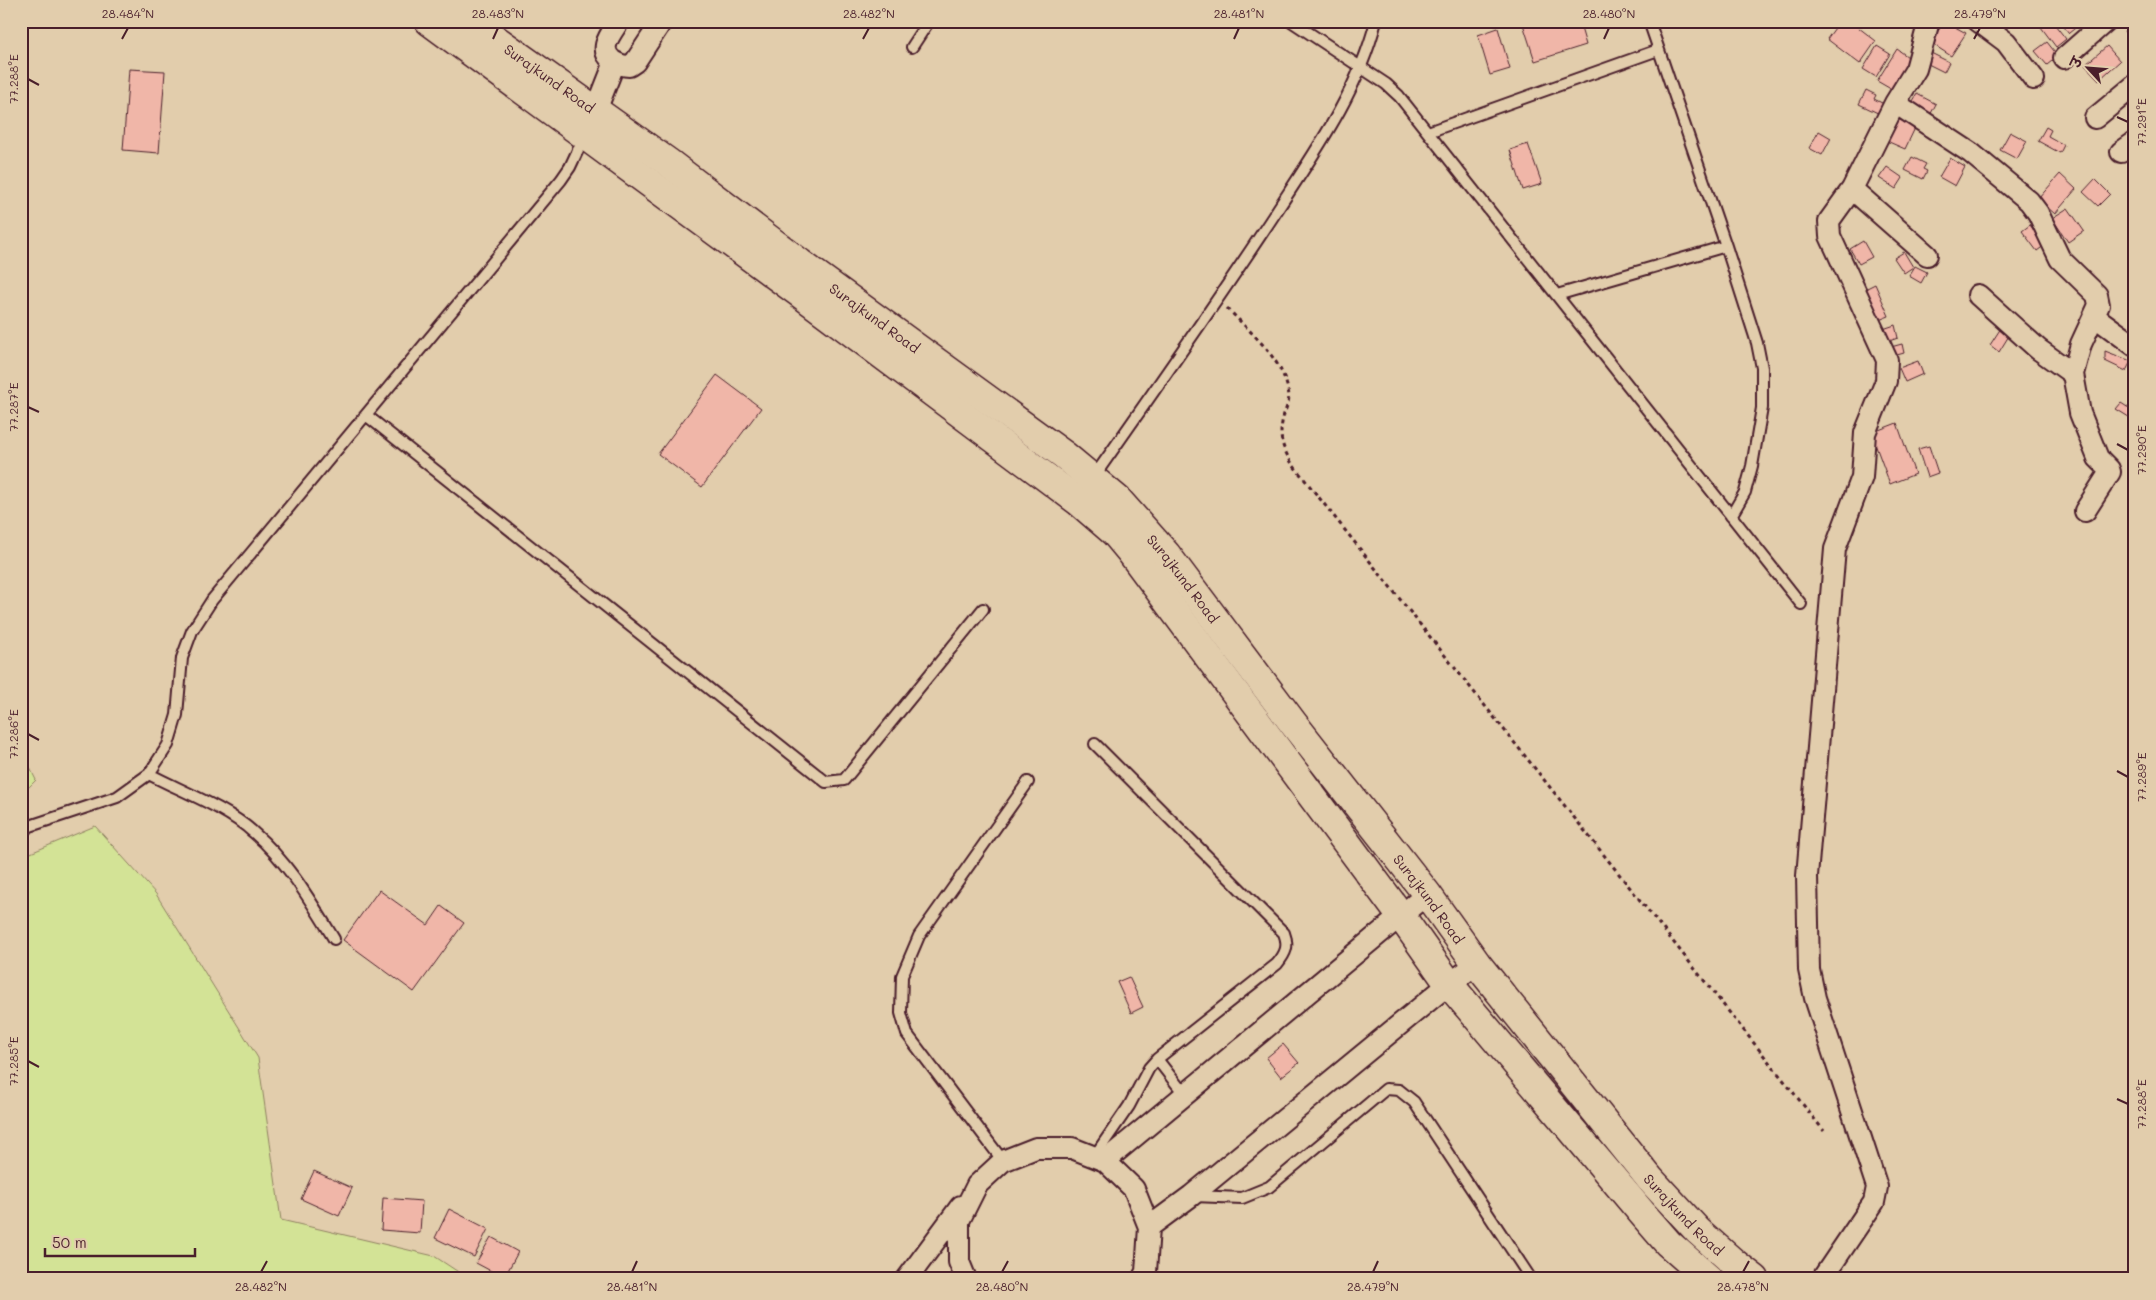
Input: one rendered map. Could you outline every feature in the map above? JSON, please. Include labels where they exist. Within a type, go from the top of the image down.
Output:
[{"type":"main road","name":"Surajkund Road","points":[[429,21],[585,136],[1085,490],[1118,500],[1166,554],[1293,723],[1427,894],[1477,964],[1650,1179],[1698,1232],[1755,1279]]},
{"type":"main road","name":"Surajkund Road","points":[[470,21],[505,48],[598,110],[800,263],[1064,455],[1085,490],[1115,533],[1401,916],[1449,984],[1668,1243],[1709,1279]]},
{"type":"street","points":[[619,21],[605,45],[605,51],[615,62],[629,66],[635,62],[662,21]]},
{"type":"street","points":[[1822,1279],[1874,1202],[1877,1187],[1814,998],[1809,970],[1808,876],[1835,549],[1862,477],[1865,433],[1886,381],[1888,371],[1887,360],[1830,236],[1829,221],[1852,189],[1894,103],[1916,69],[1929,21]]},
{"type":"street","points":[[1978,21],[2006,42],[2034,79]]},
{"type":"street","points":[[2064,58],[2106,21]]},
{"type":"street","points":[[585,136],[598,110],[615,62]]},
{"type":"street","points":[[2095,118],[2135,85]]},
{"type":"street","points":[[1894,103],[1971,153],[2029,200],[2038,213],[2060,259],[2097,296],[2099,305],[2081,344],[2073,374],[2080,413],[2098,458],[2109,468],[2110,472],[2085,511]]},
{"type":"street","points":[[1852,189],[1927,255]]},
{"type":"street","points":[[1978,295],[2038,349],[2073,374]]},
{"type":"street","points":[[2094,316],[2135,346]]},
{"type":"street","points":[[1100,1159],[1185,1095],[1427,894]]},
{"type":"street","points":[[1149,1227],[1191,1196],[1449,984],[1477,964]]},
{"type":"street","points":[[907,1279],[977,1184],[1003,1160],[1036,1148],[1072,1148],[1100,1159],[1134,1189],[1149,1227],[1146,1272],[1142,1279]]},
{"type":"street","points":[[966,1279],[959,1262],[959,1221],[977,1184]]},
{"type":"lane","points":[[912,47],[929,21]]},
{"type":"lane","points":[[1291,21],[1386,84],[1398,96],[1801,604]]},
{"type":"lane","points":[[1085,490],[1219,299],[1333,124],[1360,67],[1376,21]]},
{"type":"lane","points":[[1649,21],[1726,246],[1757,343],[1762,368],[1762,408],[1752,466],[1745,492],[1731,516]]},
{"type":"lane","points":[[1428,132],[1658,50]]},
{"type":"lane","points":[[21,832],[30,826],[117,797],[149,774],[168,744],[177,715],[182,658],[192,631],[212,600],[561,180],[570,167],[585,136]]},
{"type":"lane","points":[[1557,295],[1726,246]]},
{"type":"lane","points":[[366,415],[826,782],[844,780],[983,609]]},
{"type":"lane","points":[[1095,744],[1284,932],[1288,943],[1284,955],[1277,964],[1157,1059],[1149,1068],[1100,1159]]},
{"type":"lane","points":[[149,774],[228,815],[252,831],[283,861],[303,888],[334,939]]},
{"type":"lane","points":[[1003,1160],[908,1034],[901,1013],[902,976],[919,936],[1028,782]]},
{"type":"lane","points":[[1157,1059],[1185,1095]]},
{"type":"lane","points":[[1191,1196],[1242,1198],[1269,1187],[1386,1089],[1399,1090],[1414,1102],[1531,1279]]},
{"type":"path","points":[[1219,299],[1267,350],[1282,375],[1289,397],[1281,426],[1282,447],[1293,465],[1824,1131]]},
{"type":"green space","points":[[21,750],[36,780],[21,795]]},
{"type":"green space","points":[[95,826],[156,894],[258,1058],[281,1220],[434,1256],[469,1279],[21,1279],[21,857]]},
{"type":"building","points":[[1522,21],[1579,21],[1586,45],[1535,61]]},
{"type":"building","points":[[1840,21],[1850,21],[1876,41],[1860,64],[1827,39]]},
{"type":"building","points":[[1944,21],[1966,33],[1951,56],[1931,43]]},
{"type":"building","points":[[2052,21],[2066,39],[2056,47],[2041,27]]},
{"type":"building","points":[[2059,21],[2076,21],[2079,25],[2069,33]]},
{"type":"building","points":[[2135,22],[2135,44],[2124,31]]},
{"type":"building","points":[[1498,28],[1510,69],[1490,75],[1478,35]]},
{"type":"building","points":[[2047,42],[2058,56],[2047,65],[2035,51]]},
{"type":"building","points":[[1877,46],[1890,54],[1876,77],[1863,69]]},
{"type":"building","points":[[2107,46],[2120,61],[2099,80],[2085,65]]},
{"type":"building","points":[[1897,49],[1915,62],[1896,92],[1877,81]]},
{"type":"building","points":[[1931,53],[1949,62],[1944,72],[1926,63]]},
{"type":"building","points":[[129,69],[165,71],[159,153],[123,150]]},
{"type":"building","points":[[1866,90],[1876,95],[1874,99],[1888,106],[1884,116],[1859,104]]},
{"type":"building","points":[[2135,92],[2135,115],[2124,100]]},
{"type":"building","points":[[1917,94],[1936,104],[1928,119],[1909,108]]},
{"type":"building","points":[[1893,116],[1915,128],[1905,149],[1882,139]]},
{"type":"building","points":[[2046,127],[2051,130],[2048,136],[2064,145],[2060,153],[2038,141]]},
{"type":"building","points":[[1819,131],[1831,138],[1822,155],[1809,148]]},
{"type":"building","points":[[2010,132],[2027,141],[2017,159],[2000,150]]},
{"type":"building","points":[[1528,144],[1542,184],[1523,190],[1510,150]]},
{"type":"building","points":[[1912,157],[1926,164],[1923,169],[1927,171],[1923,179],[1905,170]]},
{"type":"building","points":[[1950,158],[1965,167],[1955,186],[1939,177]]},
{"type":"building","points":[[1887,167],[1903,178],[1896,189],[1879,178]]},
{"type":"building","points":[[2060,174],[2076,189],[2055,214],[2038,199]]},
{"type":"building","points":[[2095,179],[2110,194],[2098,206],[2083,192]]},
{"type":"building","points":[[2068,208],[2084,231],[2068,242],[2052,218]]},
{"type":"building","points":[[2030,225],[2045,245],[2037,251],[2022,231]]},
{"type":"building","points":[[1863,241],[1872,257],[1859,264],[1850,249]]},
{"type":"building","points":[[1904,252],[1913,267],[1904,273],[1894,258]]},
{"type":"building","points":[[1915,266],[1927,272],[1921,283],[1909,276]]},
{"type":"building","points":[[1875,284],[1889,316],[1879,320],[1865,289]]},
{"type":"building","points":[[1895,325],[1898,338],[1886,342],[1883,329]]},
{"type":"building","points":[[2001,328],[2010,334],[1999,352],[1990,345]]},
{"type":"building","points":[[1902,344],[1904,353],[1890,357],[1887,348]]},
{"type":"building","points":[[2105,351],[2131,361],[2126,371],[2105,361]]},
{"type":"building","points":[[1918,361],[1923,374],[1905,382],[1899,368]]},
{"type":"building","points":[[717,375],[761,408],[702,487],[658,454]]},
{"type":"building","points":[[2121,403],[2135,412],[2132,419],[2116,409]]},
{"type":"building","points":[[1897,423],[1915,474],[1890,484],[1871,433]]},
{"type":"building","points":[[1929,446],[1938,473],[1927,477],[1918,449]]},
{"type":"building","points":[[379,890],[428,925],[441,906],[464,923],[414,992],[343,940]]},
{"type":"building","points":[[1129,977],[1143,1007],[1131,1013],[1117,982]]},
{"type":"building","points":[[1283,1044],[1299,1063],[1281,1077],[1266,1058]]},
{"type":"building","points":[[314,1171],[352,1188],[339,1216],[301,1199]]},
{"type":"building","points":[[383,1198],[422,1201],[420,1233],[381,1230]]},
{"type":"building","points":[[449,1209],[488,1229],[474,1257],[435,1238]]},
{"type":"building","points":[[491,1237],[518,1252],[504,1278],[476,1263]]}]
